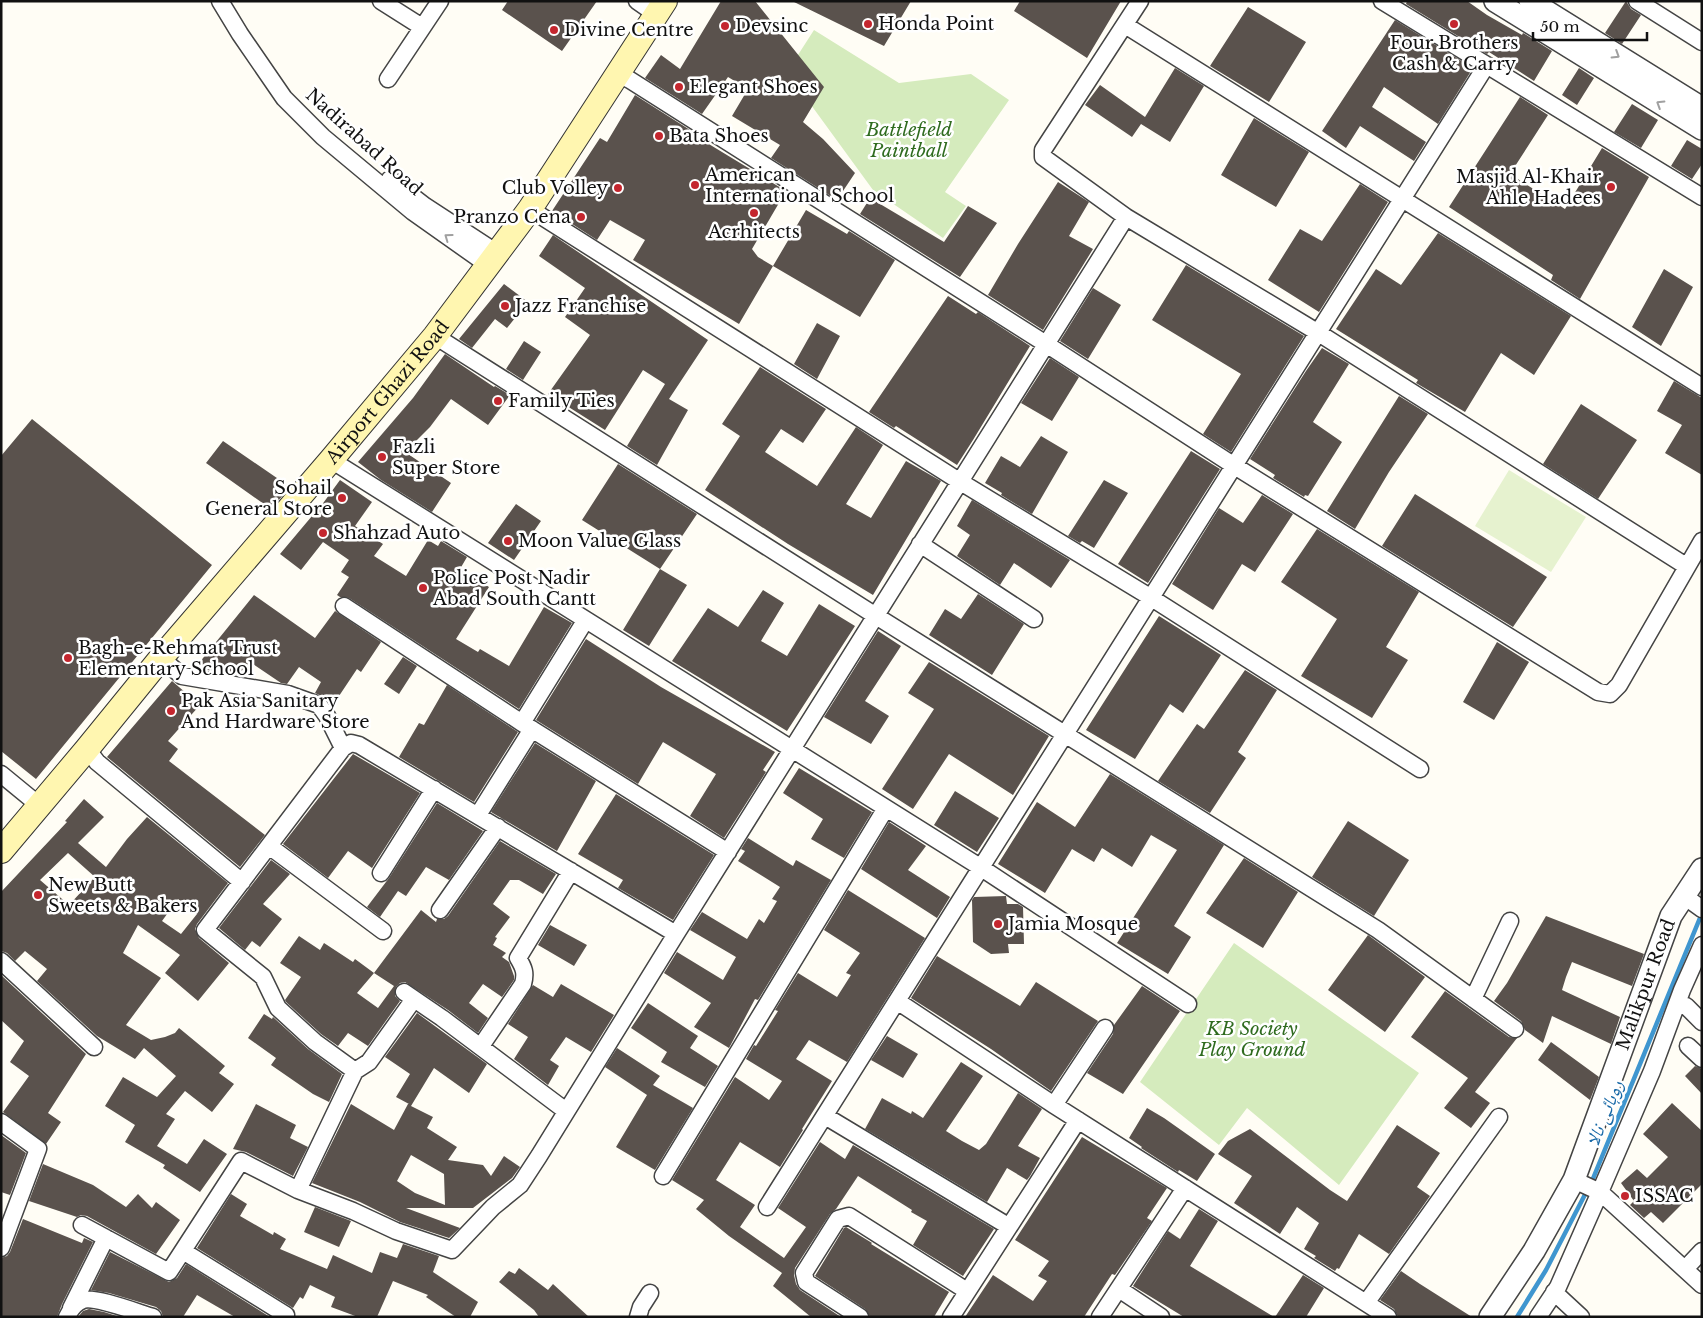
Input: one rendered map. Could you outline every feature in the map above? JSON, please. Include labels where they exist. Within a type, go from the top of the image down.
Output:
[{"type":"main road","name":"Airport Ghazi Road","points":[[1,851],[161,658],[435,336],[530,209],[661,8]]},
{"type":"street","name":"Nadirabad Road","points":[[220,1],[240,34],[275,75]]},
{"type":"street","name":"Nadirabad Road","points":[[232,1],[275,75],[284,98],[323,136],[413,212],[492,259]]},
{"type":"street","points":[[381,1],[422,27]]},
{"type":"street","points":[[388,79],[440,1]]},
{"type":"street","points":[[637,1],[661,8]]},
{"type":"street","points":[[1140,1],[1043,150],[1043,157],[1126,217],[1317,332],[1686,566]]},
{"type":"street","points":[[1382,1],[1702,198]]},
{"type":"street","points":[[1495,1],[1525,6],[1702,108]]},
{"type":"street","points":[[1637,1],[1702,42]]},
{"type":"street","points":[[1525,6],[1702,129]]},
{"type":"street","points":[[1125,25],[1702,387]]},
{"type":"street","points":[[767,1207],[1317,332],[1404,199],[1486,66]]},
{"type":"street","points":[[618,74],[1046,344],[1233,465],[1598,692],[1610,694],[1619,685],[1702,541]]},
{"type":"street","points":[[530,209],[960,481],[1150,597],[1420,770]]},
{"type":"street","points":[[82,1225],[169,1272],[241,1161],[298,1190],[353,1211],[396,1231],[452,1250],[493,1207],[520,1185],[540,1156],[676,934],[1126,217]]},
{"type":"street","points":[[435,336],[876,616],[1378,930],[1515,1029]]},
{"type":"street","points":[[331,460],[980,867],[1188,1004]]},
{"type":"street","points":[[920,544],[1034,619]]},
{"type":"street","points":[[344,606],[527,726],[728,852]]},
{"type":"street","points":[[478,815],[585,621]]},
{"type":"street","points":[[161,658],[182,676],[288,694],[318,705],[327,716],[343,748]]},
{"type":"street","points":[[355,1071],[316,1042],[278,1008],[263,977],[205,930],[343,748],[351,743],[359,745],[434,789],[676,934]]},
{"type":"street","points":[[87,749],[97,762],[242,882]]},
{"type":"street","points":[[1,774],[40,806]]},
{"type":"street","points":[[381,873],[434,789]]},
{"type":"street","points":[[663,1176],[886,808]]},
{"type":"street","points":[[440,910],[498,827]]},
{"type":"street","points":[[270,846],[383,931]]},
{"type":"street","name":"Malikpur Road","points":[[1490,1317],[1577,1181],[1671,916],[1694,903],[1702,869]]},
{"type":"street","points":[[481,1046],[523,984],[526,975],[524,966],[518,958],[571,871]]},
{"type":"street","points":[[1473,998],[1510,921]]},
{"type":"street","points":[[1538,1317],[1554,1292],[1600,1192],[1652,1071],[1682,990],[1702,945]]},
{"type":"street","points":[[1,961],[94,1047]]},
{"type":"street","points":[[298,1190],[355,1071],[369,1062],[409,996],[481,1046],[566,1111]]},
{"type":"street","points":[[897,1001],[1054,1105],[1375,1311],[1500,1117]]},
{"type":"street","points":[[1686,1006],[1702,1022]]},
{"type":"street","points":[[1054,1105],[1105,1028]]},
{"type":"street","points":[[1688,1046],[1702,1059]]},
{"type":"street","points":[[825,1116],[1008,1226]]},
{"type":"street","points":[[951,1317],[1078,1120]]},
{"type":"street","points":[[1,1122],[38,1149],[1,1248]]},
{"type":"street","points":[[1577,1181],[1600,1192],[1702,1285]]},
{"type":"street","points":[[1100,1317],[1185,1188]]},
{"type":"street","points":[[860,1317],[806,1282],[804,1273],[838,1219],[849,1216],[967,1291]]},
{"type":"street","points":[[69,1313],[106,1238]]},
{"type":"street","points":[[182,1251],[286,1315]]},
{"type":"street","points":[[1685,1270],[1702,1252]]},
{"type":"street","points":[[1119,1289],[1160,1317]]},
{"type":"street","points":[[1554,1292],[1581,1317]]},
{"type":"street","points":[[639,1316],[641,1306],[650,1294]]},
{"type":"street","points":[[69,1313],[84,1300],[99,1301],[153,1317]]},
{"type":"green space","name":"Battlefield Paintball","points":[[814,30],[899,83],[971,74],[1009,100],[945,192],[966,206],[943,238],[873,190],[787,72]]},
{"type":"green space","points":[[1509,470],[1586,517],[1551,572],[1475,526]]},
{"type":"green space","name":"KB Society Play Ground","points":[[1234,943],[1419,1073],[1339,1185],[1247,1108],[1219,1145],[1140,1082]]},
{"type":"building","name":"Divine Centre","points":[[508,1],[597,1],[562,51],[502,10]]},
{"type":"building","points":[[721,1],[755,1],[824,87],[803,122],[823,139],[855,173],[837,200],[771,158],[780,145],[732,116],[748,89],[728,77],[702,114],[645,78],[661,55],[680,69]]},
{"type":"building","name":"Honda Point","points":[[792,1],[911,1],[884,46]]},
{"type":"building","points":[[1020,1],[1121,1],[1087,58],[1014,11]]},
{"type":"building","points":[[1407,1],[1467,1],[1487,15],[1522,35],[1523,33],[1552,51],[1534,81],[1489,52],[1487,54],[1406,4]]},
{"type":"building","points":[[1626,1],[1631,9],[1641,15],[1622,44],[1605,33]]},
{"type":"building","points":[[1248,7],[1306,42],[1269,102],[1210,66]]},
{"type":"building","points":[[1395,20],[1473,68],[1438,124],[1384,87],[1372,107],[1426,142],[1414,161],[1360,126],[1346,148],[1322,131]]},
{"type":"building","points":[[1175,68],[1204,86],[1170,142],[1141,124],[1132,137],[1085,105],[1100,85],[1145,117]]},
{"type":"building","points":[[1579,68],[1594,78],[1577,105],[1562,95]]},
{"type":"building","points":[[635,95],[690,130],[689,132],[786,191],[752,249],[758,257],[773,266],[739,324],[633,260],[645,240],[610,220],[597,240],[552,211],[600,138],[607,142]]},
{"type":"building","points":[[1520,97],[1548,115],[1510,174],[1565,209],[1602,148],[1649,177],[1580,299],[1551,280],[1553,275],[1449,207]]},
{"type":"building","points":[[1632,104],[1658,120],[1641,148],[1614,132]]},
{"type":"building","points":[[1254,118],[1309,152],[1276,207],[1221,175]]},
{"type":"building","points":[[1687,140],[1702,149],[1702,164],[1692,179],[1671,166]]},
{"type":"building","points":[[1058,182],[1089,202],[1069,236],[1093,249],[1043,330],[988,295]]},
{"type":"building","points":[[1360,184],[1388,202],[1319,312],[1268,280],[1300,229],[1322,241]]},
{"type":"building","points":[[870,198],[944,242],[968,206],[997,223],[960,277],[860,214]]},
{"type":"building","points":[[806,210],[847,234],[849,231],[895,260],[860,317],[773,266]]},
{"type":"building","points":[[1438,233],[1571,316],[1534,375],[1501,353],[1465,412],[1416,383],[1418,380],[1336,329],[1376,269],[1401,285]]},
{"type":"building","points":[[553,235],[708,340],[669,399],[688,410],[657,465],[627,446],[665,384],[643,370],[605,430],[548,394],[590,335],[565,317],[585,288],[539,256]]},
{"type":"building","points":[[1186,265],[1304,336],[1231,452],[1203,434],[1241,374],[1152,320]]},
{"type":"building","points":[[1664,269],[1693,287],[1661,346],[1632,327]]},
{"type":"building","name":"Jazz Franchise","points":[[504,284],[528,302],[507,328],[495,319],[472,348],[459,339]]},
{"type":"building","points":[[1093,288],[1121,305],[1088,359],[1060,341]]},
{"type":"building","points":[[948,296],[976,314],[978,312],[1030,346],[957,465],[896,426],[894,428],[869,412]]},
{"type":"building","points":[[817,323],[840,336],[817,379],[794,364]]},
{"type":"building","points":[[524,341],[541,352],[523,380],[506,369]]},
{"type":"building","points":[[1322,348],[1349,364],[1313,422],[1342,442],[1308,496],[1305,495],[1304,497],[1273,478],[1275,475],[1250,459]]},
{"type":"building","points":[[445,354],[494,387],[510,395],[488,425],[451,399],[430,427],[405,452],[451,483],[432,512],[381,480],[358,462],[413,398]]},
{"type":"building","points":[[1050,358],[1079,377],[1052,421],[1021,403]]},
{"type":"building","points":[[760,367],[826,409],[803,443],[781,429],[765,452],[817,486],[856,427],[883,445],[846,504],[871,518],[906,461],[941,481],[873,595],[788,544],[705,490],[740,436],[722,424]]},
{"type":"building","points":[[1674,381],[1702,398],[1702,475],[1665,453],[1682,425],[1657,411]]},
{"type":"building","points":[[1399,396],[1428,414],[1389,472],[1355,529],[1327,511]]},
{"type":"building","points":[[1581,404],[1637,440],[1598,499],[1543,464]]},
{"type":"building","name":"Bagh-e-Rehmat Trust Elementary School","points":[[32,419],[212,565],[36,779],[1,751],[1,456]]},
{"type":"building","points":[[1041,436],[1068,452],[1032,514],[985,483],[1001,456],[1020,467]]},
{"type":"building","points":[[223,441],[290,487],[271,509],[206,463]]},
{"type":"building","points":[[1191,451],[1220,469],[1148,583],[1118,564]]},
{"type":"building","points":[[618,464],[697,514],[660,569],[582,520]]},
{"type":"building","points":[[340,480],[372,502],[355,526],[383,544],[374,556],[406,576],[428,540],[438,546],[441,541],[467,557],[460,569],[489,587],[456,639],[478,652],[480,649],[509,666],[544,607],[572,623],[519,709],[349,598],[337,595],[349,577],[341,572],[349,560],[323,542],[301,570],[280,554],[313,517]]},
{"type":"building","points":[[1104,480],[1128,493],[1094,548],[1068,536]]},
{"type":"building","points":[[1415,494],[1547,577],[1513,627],[1382,546]]},
{"type":"building","points":[[1262,495],[1293,514],[1255,572],[1242,564],[1213,610],[1172,584],[1219,508],[1243,523]]},
{"type":"building","points":[[972,500],[1070,560],[1051,588],[1014,563],[1000,585],[957,556],[970,535],[957,526]]},
{"type":"building","points":[[516,504],[541,521],[514,560],[488,543]]},
{"type":"building","points":[[1317,529],[1419,592],[1386,647],[1408,660],[1372,718],[1301,676],[1337,619],[1281,582]]},
{"type":"building","points":[[660,569],[687,585],[649,646],[623,630]]},
{"type":"building","points":[[763,590],[784,603],[761,641],[787,656],[819,604],[855,626],[787,731],[672,661],[708,608],[738,627]]},
{"type":"building","points":[[978,594],[1024,624],[992,675],[929,635],[945,609],[961,619]]},
{"type":"building","points":[[254,595],[315,638],[335,611],[381,642],[361,672],[357,669],[335,702],[315,693],[321,682],[299,667],[287,684],[281,683],[250,662],[238,675],[220,672],[216,669],[214,671],[195,668]]},
{"type":"building","points":[[1159,616],[1221,655],[1183,713],[1170,704],[1135,759],[1086,730]]},
{"type":"building","points":[[878,631],[901,646],[865,701],[889,716],[871,744],[824,717]]},
{"type":"building","points":[[586,639],[661,687],[775,752],[763,770],[766,772],[724,838],[690,816],[716,774],[663,742],[638,784],[536,720]]},
{"type":"building","points":[[1497,642],[1529,662],[1494,720],[1463,702]]},
{"type":"building","points":[[403,657],[417,666],[399,694],[384,684]]},
{"type":"building","points":[[929,662],[1049,736],[1013,795],[949,754],[913,809],[882,789],[934,709],[908,693]]},
{"type":"building","points":[[1245,670],[1277,690],[1238,752],[1246,758],[1210,813],[1158,781],[1197,724],[1204,729]]},
{"type":"building","points":[[172,681],[200,705],[168,741],[178,749],[169,761],[265,835],[240,867],[107,757]]},
{"type":"building","points":[[447,685],[518,732],[474,802],[399,757],[419,723],[424,725]]},
{"type":"building","points":[[535,743],[596,781],[557,851],[491,812]]},
{"type":"building","points":[[353,754],[420,793],[372,868],[348,851],[328,878],[283,844]]},
{"type":"building","points":[[799,768],[872,812],[844,858],[811,839],[823,819],[783,793]]},
{"type":"building","points":[[1110,774],[1224,845],[1174,926],[1191,937],[1168,974],[1117,943],[1177,850],[1151,835],[1132,867],[1102,848],[1094,862],[1072,849],[1045,893],[998,864],[1037,802],[1075,827]]},
{"type":"building","points":[[955,791],[999,818],[977,852],[934,825]]},
{"type":"building","points":[[616,794],[714,855],[673,920],[618,888],[623,880],[578,854]]},
{"type":"building","points":[[84,799],[104,817],[78,843],[106,867],[127,839],[147,817],[228,883],[195,929],[199,938],[229,963],[198,1001],[165,973],[180,955],[138,925],[123,953],[161,978],[126,1025],[151,1040],[175,1033],[179,1028],[225,1066],[219,1073],[234,1084],[212,1112],[185,1091],[166,1114],[175,1119],[157,1146],[187,1164],[204,1139],[227,1154],[200,1192],[163,1168],[165,1165],[125,1142],[135,1125],[105,1106],[123,1077],[157,1097],[176,1076],[144,1048],[135,1059],[97,1036],[37,981],[47,969],[25,951],[15,961],[7,953],[1,951],[1,892],[67,822],[65,821]],"holes":[[[68,853],[95,877],[69,905],[40,880]],[[178,899],[197,914],[181,934],[162,921]]]},
{"type":"building","points":[[437,803],[483,831],[449,880],[426,867],[406,896],[398,891],[380,917],[367,907],[389,878]]},
{"type":"building","points":[[1348,821],[1409,860],[1374,916],[1312,877]]},
{"type":"building","points":[[889,822],[926,846],[908,870],[950,897],[937,918],[861,869]]},
{"type":"building","points":[[748,838],[793,866],[796,860],[831,880],[758,1000],[755,999],[729,1048],[694,1027],[711,1003],[664,973],[677,952],[723,980],[736,957],[690,930],[702,912],[747,939],[759,919],[764,923],[777,901],[772,899],[780,887],[738,861],[745,851],[741,849]]},
{"type":"building","points":[[500,841],[556,874],[543,894],[519,880],[510,880],[493,904],[510,917],[495,937],[497,938],[493,945],[506,953],[502,957],[509,962],[514,980],[502,997],[483,984],[469,1003],[488,1018],[478,1033],[448,1010],[405,982],[400,983],[396,987],[395,996],[400,1001],[368,1046],[348,1033],[338,1046],[321,1034],[286,1002],[285,1000],[301,977],[280,963],[299,936],[320,950],[324,943],[353,962],[355,959],[374,973],[421,910],[436,922],[437,919],[444,919]],"holes":[[[374,973],[394,986],[378,1008],[357,993]]]},
{"type":"building","points":[[1244,858],[1298,892],[1263,948],[1206,913]]},
{"type":"building","points":[[271,860],[290,874],[263,904],[282,919],[260,947],[252,941],[245,950],[219,928]]},
{"type":"building","points":[[848,890],[925,938],[847,1062],[809,1040],[796,1059],[832,1081],[780,1167],[740,1142],[716,1180],[755,1205],[740,1227],[784,1258],[806,1227],[778,1208],[820,1142],[845,1159],[853,1145],[994,1229],[963,1276],[913,1245],[927,1221],[858,1176],[836,1209],[830,1214],[795,1268],[796,1284],[800,1290],[841,1317],[811,1317],[773,1286],[782,1273],[729,1236],[696,1209],[704,1200],[672,1180],[735,1077],[769,1100],[782,1081],[746,1059],[778,1011],[775,1010],[798,973],[837,997],[851,975],[846,973],[860,953],[824,930]]},
{"type":"building","name":"Jamia Mosque","points":[[1006,896],[1007,904],[1018,904],[1023,907],[1024,944],[1008,944],[1009,953],[991,954],[973,942],[972,900],[974,897]]},
{"type":"building","points":[[1546,916],[1644,954],[1632,986],[1572,962],[1566,977],[1562,990],[1620,1017],[1611,1044],[1552,1016],[1543,1043],[1525,1030],[1521,1021],[1494,1001],[1507,983]]},
{"type":"building","points":[[550,925],[587,945],[574,966],[538,945]]},
{"type":"building","points":[[1368,935],[1425,977],[1385,1032],[1328,990]]},
{"type":"building","points":[[937,956],[1020,1006],[1036,982],[1098,1021],[1051,1091],[991,1049],[911,998]]},
{"type":"building","points":[[1,975],[86,1054],[48,1113],[61,1122],[46,1144],[3,1112],[29,1076],[10,1062],[24,1041],[1,1020]]},
{"type":"building","points":[[561,984],[614,1015],[591,1052],[566,1037],[550,1060],[559,1066],[548,1085],[514,1059],[528,1037],[508,1024],[533,985],[553,997]]},
{"type":"building","points":[[1142,986],[1180,1011],[1123,1094],[1087,1073],[1113,1034],[1114,1025]]},
{"type":"building","points":[[1445,991],[1509,1037],[1517,1038],[1475,1092],[1490,1103],[1471,1128],[1444,1108],[1468,1078],[1411,1037]]},
{"type":"building","points":[[648,1003],[698,1036],[690,1048],[718,1066],[705,1087],[661,1062],[667,1052],[631,1028]]},
{"type":"building","points":[[417,1013],[487,1064],[469,1093],[434,1068],[411,1106],[433,1117],[427,1128],[457,1147],[448,1160],[483,1165],[491,1176],[504,1156],[520,1167],[512,1178],[473,1208],[406,1208],[460,1228],[449,1238],[400,1222],[360,1202],[312,1183],[351,1104],[394,1130],[409,1104],[396,1097],[410,1074],[385,1057]],"holes":[[[411,1155],[444,1174],[445,1205],[415,1193],[397,1181]]]},
{"type":"building","points":[[264,1014],[272,1019],[273,1017],[308,1049],[342,1074],[329,1102],[313,1094],[271,1065],[276,1058],[248,1038]]},
{"type":"building","points":[[887,1036],[918,1054],[903,1078],[871,1060]]},
{"type":"building","points":[[1551,1042],[1599,1077],[1590,1100],[1538,1060]]},
{"type":"building","points":[[617,1048],[660,1076],[653,1085],[693,1108],[655,1170],[616,1147],[647,1095],[605,1067]]},
{"type":"building","points":[[961,1062],[983,1076],[946,1131],[962,1141],[979,1150],[986,1144],[1018,1093],[1042,1109],[1018,1146],[1040,1158],[1030,1176],[1027,1180],[1007,1168],[987,1202],[865,1129],[882,1098],[911,1114],[912,1111],[923,1118]]},
{"type":"building","points":[[1695,1066],[1702,1069],[1702,1094],[1685,1076]]},
{"type":"building","name":"ISSAC","points":[[1672,1103],[1702,1131],[1702,1184],[1663,1223],[1651,1212],[1644,1218],[1630,1205],[1634,1201],[1621,1183],[1637,1169],[1647,1178],[1668,1157],[1643,1134]]},
{"type":"building","points":[[256,1104],[296,1125],[290,1138],[308,1147],[293,1176],[246,1152],[233,1149]]},
{"type":"building","points":[[1147,1108],[1215,1154],[1197,1181],[1179,1170],[1178,1172],[1129,1138]]},
{"type":"building","points":[[1397,1125],[1440,1153],[1417,1187],[1430,1196],[1389,1254],[1359,1234],[1339,1269],[1337,1268],[1335,1271],[1314,1258],[1316,1256],[1304,1249],[1319,1223],[1297,1207],[1280,1234],[1234,1203],[1252,1176],[1218,1154],[1228,1141],[1250,1129],[1347,1201]]},
{"type":"building","points":[[1,1135],[26,1153],[10,1195],[1,1192]]},
{"type":"building","points":[[1082,1137],[1167,1188],[1147,1218],[1152,1221],[1115,1275],[1112,1274],[1084,1317],[965,1317],[993,1275],[1033,1301],[1047,1281],[1038,1276],[1049,1261],[1015,1240]]},
{"type":"building","points":[[43,1164],[93,1185],[126,1207],[138,1194],[152,1208],[156,1202],[180,1220],[156,1254],[87,1216],[81,1215],[77,1217],[29,1201]]},
{"type":"building","points":[[231,1194],[247,1204],[240,1216],[273,1235],[274,1232],[286,1239],[280,1249],[327,1269],[333,1255],[372,1273],[380,1252],[397,1258],[403,1244],[439,1256],[433,1272],[478,1302],[470,1317],[456,1317],[426,1297],[428,1295],[393,1281],[377,1317],[358,1317],[331,1307],[335,1297],[310,1285],[303,1299],[300,1297],[293,1308],[197,1248]]},
{"type":"building","points":[[315,1207],[351,1221],[339,1247],[304,1232]]},
{"type":"building","points":[[1199,1209],[1218,1221],[1190,1266],[1274,1317],[1184,1317],[1133,1286],[1168,1231],[1180,1239]]},
{"type":"building","points":[[23,1219],[82,1243],[84,1238],[93,1242],[57,1317],[1,1317],[1,1258],[7,1256],[10,1252]]},
{"type":"building","points":[[846,1227],[949,1292],[934,1317],[870,1317],[865,1309],[815,1276]]},
{"type":"building","points":[[110,1252],[169,1282],[177,1278],[186,1264],[270,1317],[235,1317],[197,1295],[183,1317],[163,1317],[161,1311],[156,1307],[109,1293],[91,1290]]},
{"type":"building","points":[[519,1268],[548,1290],[553,1284],[589,1317],[539,1317],[534,1310],[499,1282],[509,1271],[515,1274]]},
{"type":"building","points":[[1401,1271],[1472,1317],[1398,1317],[1394,1309],[1380,1300]]},
{"type":"building","points":[[1303,1275],[1324,1288],[1306,1317],[1275,1317]]},
{"type":"building","points":[[89,1309],[120,1317],[78,1317],[83,1311]]},
{"type":"waterway","name":"روہائی نالا","points":[[1517,1317],[1546,1270],[1592,1181],[1702,913]]},
{"type":"place","name":"Honda Point","points":[[868,24]]},
{"type":"place","name":"Four Brothers Cash & Carry","points":[[1454,24]]},
{"type":"place","name":"Devsinc","points":[[725,26]]},
{"type":"place","name":"Divine Centre","points":[[554,30]]},
{"type":"place","name":"Elegant Shoes","points":[[679,87]]},
{"type":"place","name":"Bata Shoes","points":[[659,136]]},
{"type":"place","name":"American International School","points":[[695,185]]},
{"type":"place","name":"Masjid Al-Khair Ahle Hadees","points":[[1611,187]]},
{"type":"place","name":"Club Volley","points":[[618,188]]},
{"type":"place","name":"Acrhitects","points":[[754,213]]},
{"type":"place","name":"Pranzo Cena","points":[[581,217]]},
{"type":"place","name":"Jazz Franchise","points":[[505,306]]},
{"type":"place","name":"Family Ties","points":[[498,401]]},
{"type":"place","name":"Fazli Super Store","points":[[382,457]]},
{"type":"place","name":"Sohail General Store","points":[[342,498]]},
{"type":"place","name":"Shahzad Auto","points":[[323,533]]},
{"type":"place","name":"Moon Value Glass","points":[[508,541]]},
{"type":"place","name":"Police Post Nadir Abad South Cantt","points":[[423,588]]},
{"type":"place","name":"Bagh-e-Rehmat Trust Elementary School","points":[[68,658]]},
{"type":"place","name":"Pak Asia Sanitary And Hardware Store","points":[[171,711]]},
{"type":"place","name":"New Butt Sweets & Bakers","points":[[38,895]]},
{"type":"place","name":"Jamia Mosque","points":[[998,924]]},
{"type":"place","name":"ISSAC","points":[[1625,1196]]}]
